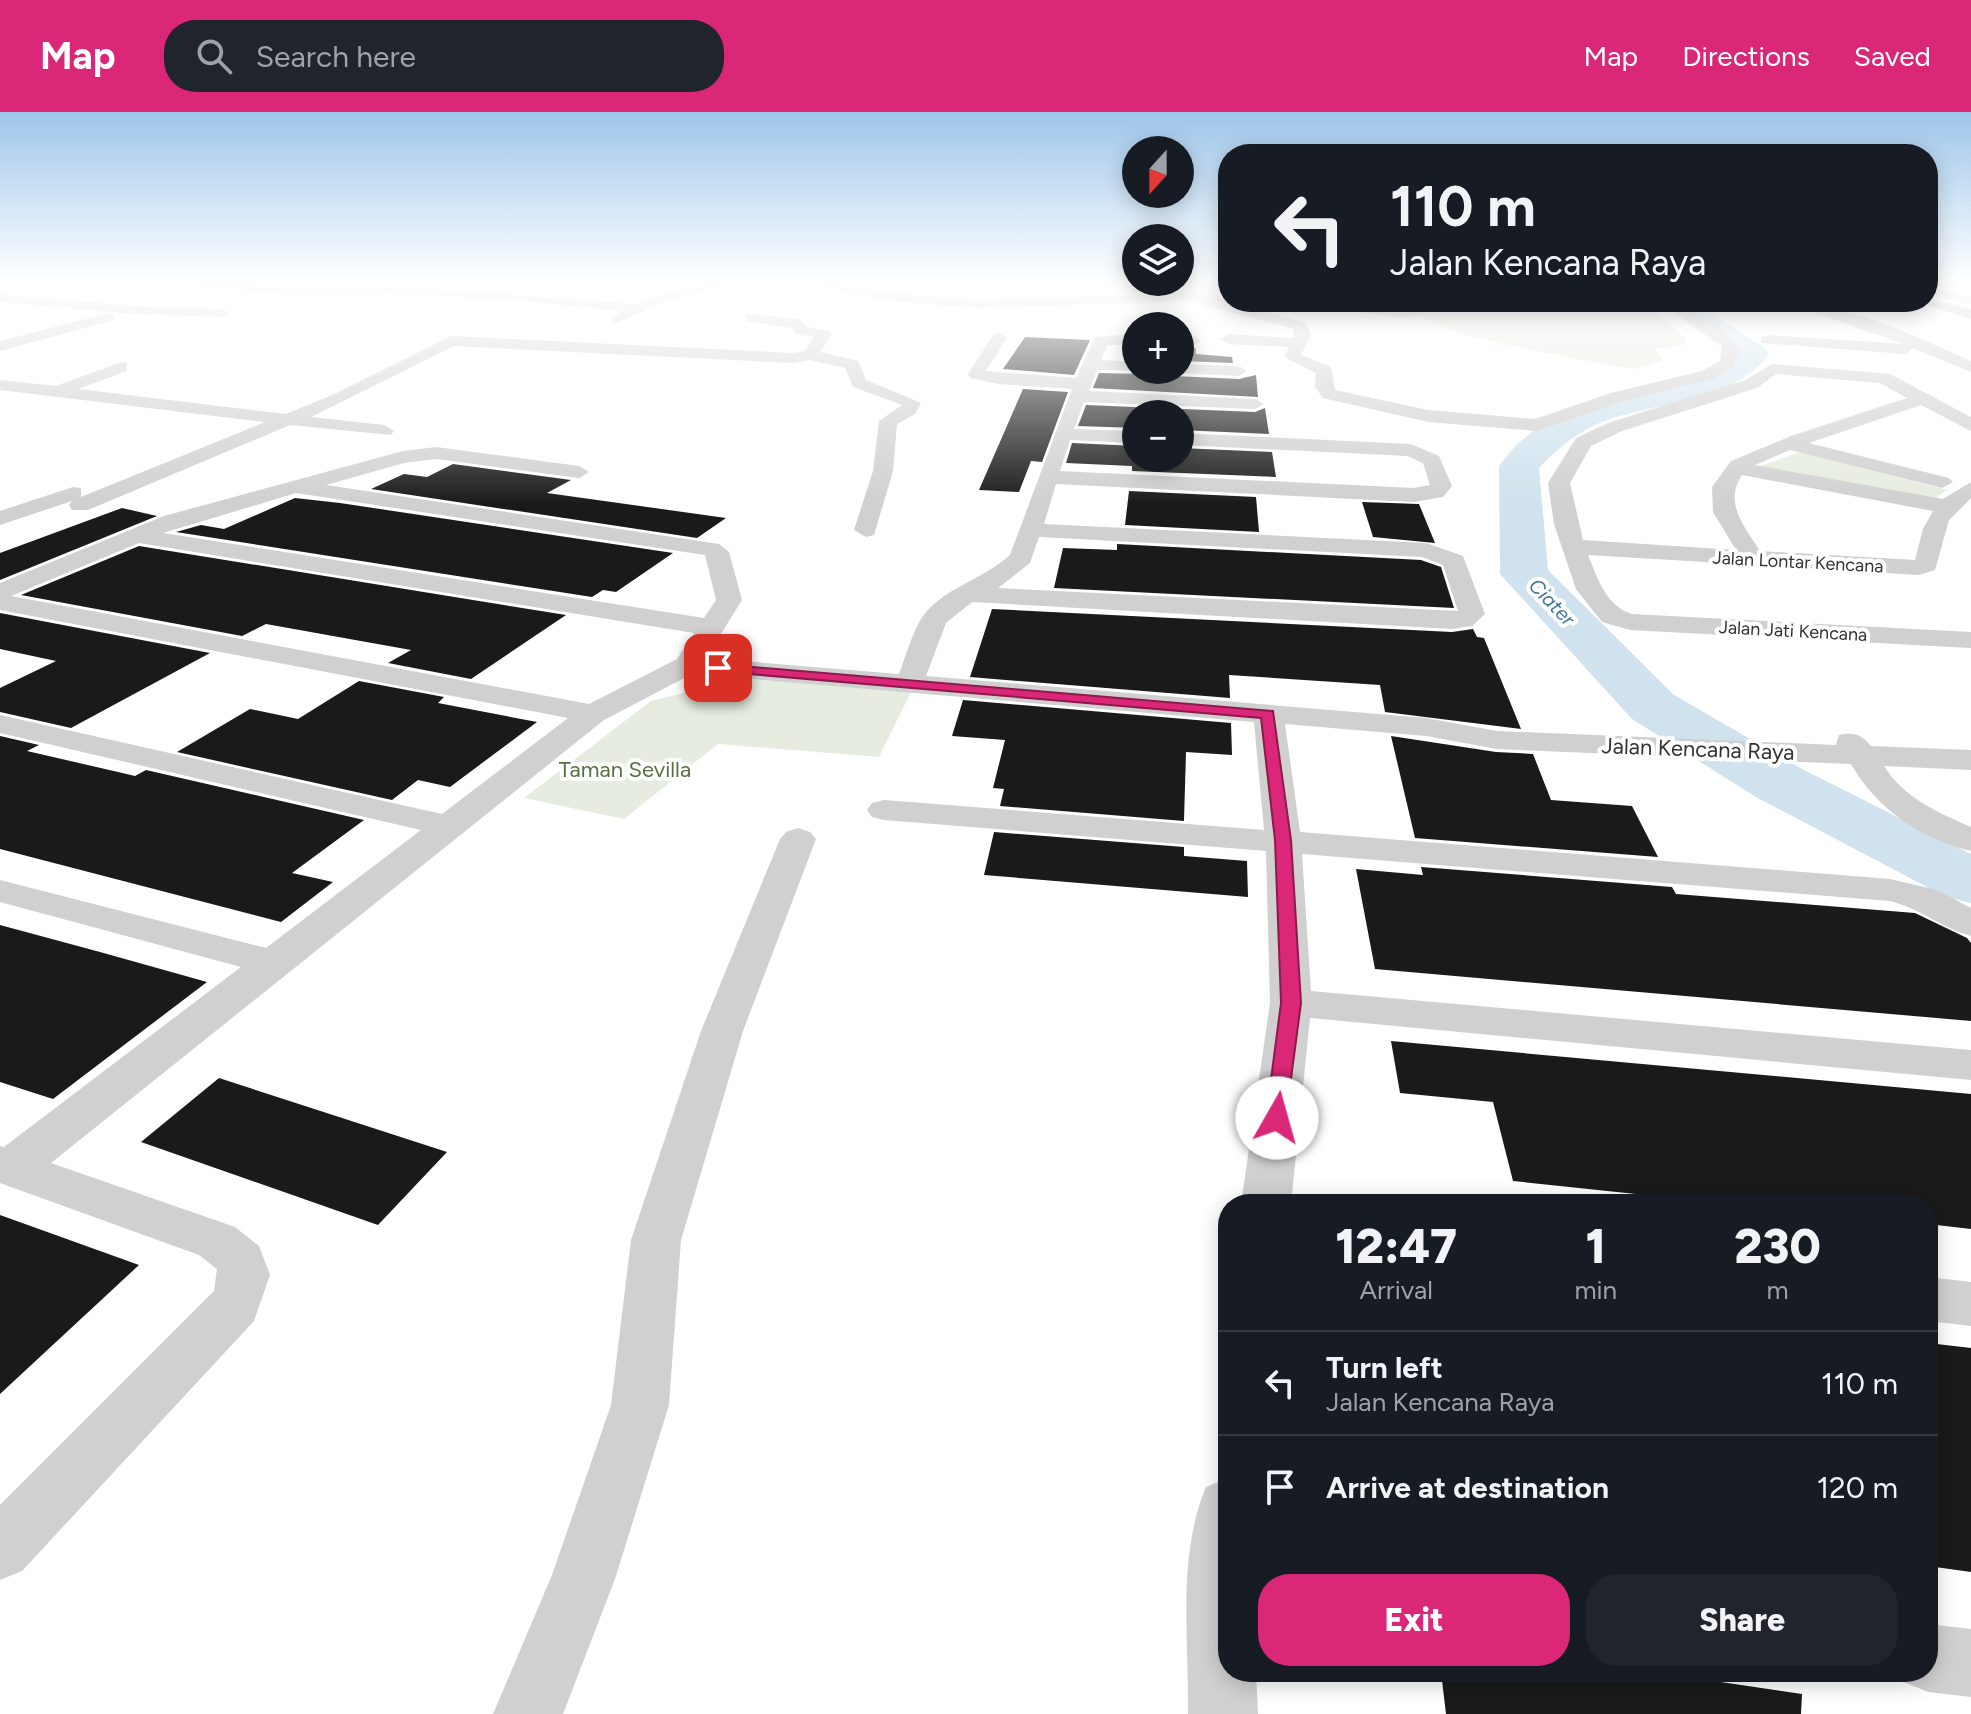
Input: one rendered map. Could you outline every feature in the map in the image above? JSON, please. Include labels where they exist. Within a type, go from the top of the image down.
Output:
[{"type":"street","points":[[0,518],[76,499],[292,417],[343,397],[422,355]]},
{"type":"street","points":[[725,355],[793,358],[810,355],[852,365],[859,383],[912,403],[909,410],[888,421],[883,471],[866,530]]},
{"type":"street","points":[[988,355],[976,374],[1080,390],[1255,404]]},
{"type":"street","points":[[909,684],[934,620],[951,603],[1003,575],[1021,558],[1062,434],[1096,355]]},
{"type":"street","points":[[1293,355],[1325,371],[1324,387],[1329,394],[1428,416],[1537,425],[1617,397],[1708,375],[1727,364],[1730,355]]},
{"type":"street","points":[[1770,355],[1772,369]]},
{"type":"street","points":[[1944,355],[1971,367]]},
{"type":"street","points":[[1093,365],[1122,366]]},
{"type":"street","points":[[13,407],[46,391],[121,367]]},
{"type":"street","points":[[1194,369],[1239,371]]},
{"type":"street","points":[[1575,547],[1565,524],[1559,483],[1583,442],[1615,427],[1751,384],[1772,369],[1884,378],[1926,389],[1971,425]]},
{"type":"street","points":[[0,385],[292,417],[384,431]]},
{"type":"street","points":[[1754,560],[1724,512],[1723,487],[1737,468],[1926,389]]},
{"type":"street","points":[[1062,434],[1122,436]]},
{"type":"street","points":[[1048,477],[1414,495],[1435,492],[1441,486],[1432,460],[1411,450],[1194,440]]},
{"type":"street","points":[[1789,444],[1963,497]]},
{"type":"street","points":[[0,592],[135,535],[291,486],[403,457],[436,453],[579,472]]},
{"type":"street","points":[[1737,468],[1963,497]]},
{"type":"street","points":[[5,1166],[593,714],[687,665],[729,600],[725,570],[715,551],[291,486]]},
{"type":"street","name":"Jalan Lontar Kencana","points":[[1575,547],[1919,568],[1926,565],[1933,525],[1963,497]]},
{"type":"street","points":[[968,594],[1452,621],[1463,620],[1472,614],[1454,561],[1426,550],[1031,530]]},
{"type":"street","points":[[135,535],[713,628]]},
{"type":"street","name":"Jalan Jati Kencana","points":[[1575,547],[1589,589],[1616,618],[1971,640]]},
{"type":"street","points":[[0,602],[593,714]]},
{"type":"street","name":"Jalan Kencana Raya","points":[[687,665],[1426,727],[1497,740],[1649,738],[1855,746],[1971,743]]},
{"type":"street","points":[[1267,1194],[1291,1003],[1283,840],[1268,714]]},
{"type":"street","points":[[0,724],[449,826]]},
{"type":"street","points":[[1855,746],[1885,791],[1900,805],[1971,840]]},
{"type":"street","name":"Jalan Kencana Raya","points":[[1855,746],[1971,760]]},
{"type":"street","points":[[884,810],[1890,890],[1924,898],[1971,924]]},
{"type":"street","points":[[528,1714],[583,1579],[640,1405],[660,1225],[722,1031],[798,839]]},
{"type":"street","points":[[0,891],[273,963]]},
{"type":"street","points":[[1291,1003],[1971,1065]]},
{"type":"street","points":[[0,1549],[235,1305],[245,1284],[243,1264],[234,1250],[217,1241],[5,1166]]},
{"type":"street","points":[[1938,1300],[1971,1304]]},
{"type":"street","points":[[1938,1659],[1971,1663]]},
{"type":"street","points":[[1223,1714],[1224,1682]]},
{"type":"green space","points":[[1556,355],[1659,355],[1663,360],[1633,369]]},
{"type":"green space","points":[[1800,452],[1947,490],[1934,499],[1758,467]]},
{"type":"green space","name":"Taman Sevilla","points":[[741,679],[912,690],[879,757],[718,744],[624,819],[524,798],[651,701]]},
{"type":"building","points":[[1013,355],[1083,355],[1074,375],[1003,369]]},
{"type":"building","points":[[1194,355],[1232,357],[1233,363],[1194,362]]},
{"type":"building","points":[[1099,373],[1122,374],[1122,384],[1194,384],[1194,377],[1239,379],[1256,375],[1258,397],[1093,388]]},
{"type":"building","points":[[1023,389],[1068,392],[1042,462],[1031,461],[1019,492],[979,490]]},
{"type":"building","points":[[1086,405],[1122,406],[1122,428],[1078,426]]},
{"type":"building","points":[[1265,408],[1269,434],[1194,431],[1194,409],[1255,412]]},
{"type":"building","points":[[1072,443],[1122,445],[1122,466],[1066,463]]},
{"type":"building","points":[[1194,449],[1272,452],[1276,477],[1156,472],[1194,472]]},
{"type":"building","points":[[453,464],[571,480],[547,493],[726,518],[697,538],[371,489],[404,474],[427,477]]},
{"type":"building","points":[[1129,491],[1256,497],[1259,532],[1125,525]]},
{"type":"building","points":[[295,498],[673,553],[616,592],[603,590],[592,597],[176,532],[201,525],[224,529]]},
{"type":"building","points":[[1362,502],[1419,504],[1435,543],[1373,537]]},
{"type":"building","points":[[122,508],[157,516],[0,580],[0,553]]},
{"type":"building","points":[[1117,544],[1421,560],[1441,567],[1454,608],[1054,588],[1063,548],[1117,550]]},
{"type":"building","points":[[139,546],[566,615],[471,679],[388,663],[411,650],[266,624],[242,636],[21,595]]},
{"type":"building","points":[[992,609],[1452,632],[1473,629],[1477,637],[1484,638],[1521,729],[1385,712],[1380,685],[1229,675],[1230,698],[970,677]]},
{"type":"building","points":[[0,613],[210,653],[71,728],[0,712],[0,688],[56,661],[0,649]]},
{"type":"building","points":[[359,681],[444,697],[438,703],[537,722],[450,787],[418,780],[392,800],[177,752],[250,709],[298,719]]},
{"type":"building","points":[[963,700],[1231,723],[1232,755],[1186,752],[1184,821],[1000,806],[1004,789],[993,788],[1005,740],[952,736]]},
{"type":"building","points":[[0,736],[39,745],[27,751],[135,776],[146,770],[364,820],[292,873],[333,882],[281,922],[0,849]]},
{"type":"building","points":[[1391,736],[1496,752],[1533,754],[1551,800],[1632,806],[1658,857],[1415,838]]},
{"type":"building","points":[[994,832],[1184,847],[1184,856],[1247,861],[1248,897],[984,875]]},
{"type":"building","points":[[1421,867],[1672,887],[1676,894],[1915,913],[1967,938],[1971,943],[1971,1021],[1375,969],[1356,869],[1423,875]]},
{"type":"building","points":[[0,925],[207,982],[53,1099],[0,1082]]},
{"type":"building","points":[[1391,1041],[1971,1094],[1971,1229],[1938,1225],[1938,1194],[1636,1194],[1513,1181],[1493,1102],[1400,1093]]},
{"type":"building","points":[[219,1078],[447,1152],[378,1225],[141,1142]]},
{"type":"building","points":[[0,1215],[139,1265],[0,1394]]},
{"type":"building","points":[[1938,1344],[1971,1348],[1971,1572],[1938,1567]]},
{"type":"building","points":[[1442,1682],[1721,1682],[1802,1694],[1801,1714],[1446,1714]]},
{"type":"waterway","name":"Ciater","points":[[1752,355],[1726,376],[1594,412],[1548,436],[1519,466],[1524,574],[1653,707],[1779,783],[1971,882]]},
{"type":"route","points":[[718,668],[1268,714],[1283,840],[1291,1003],[1277,1118]]}]
